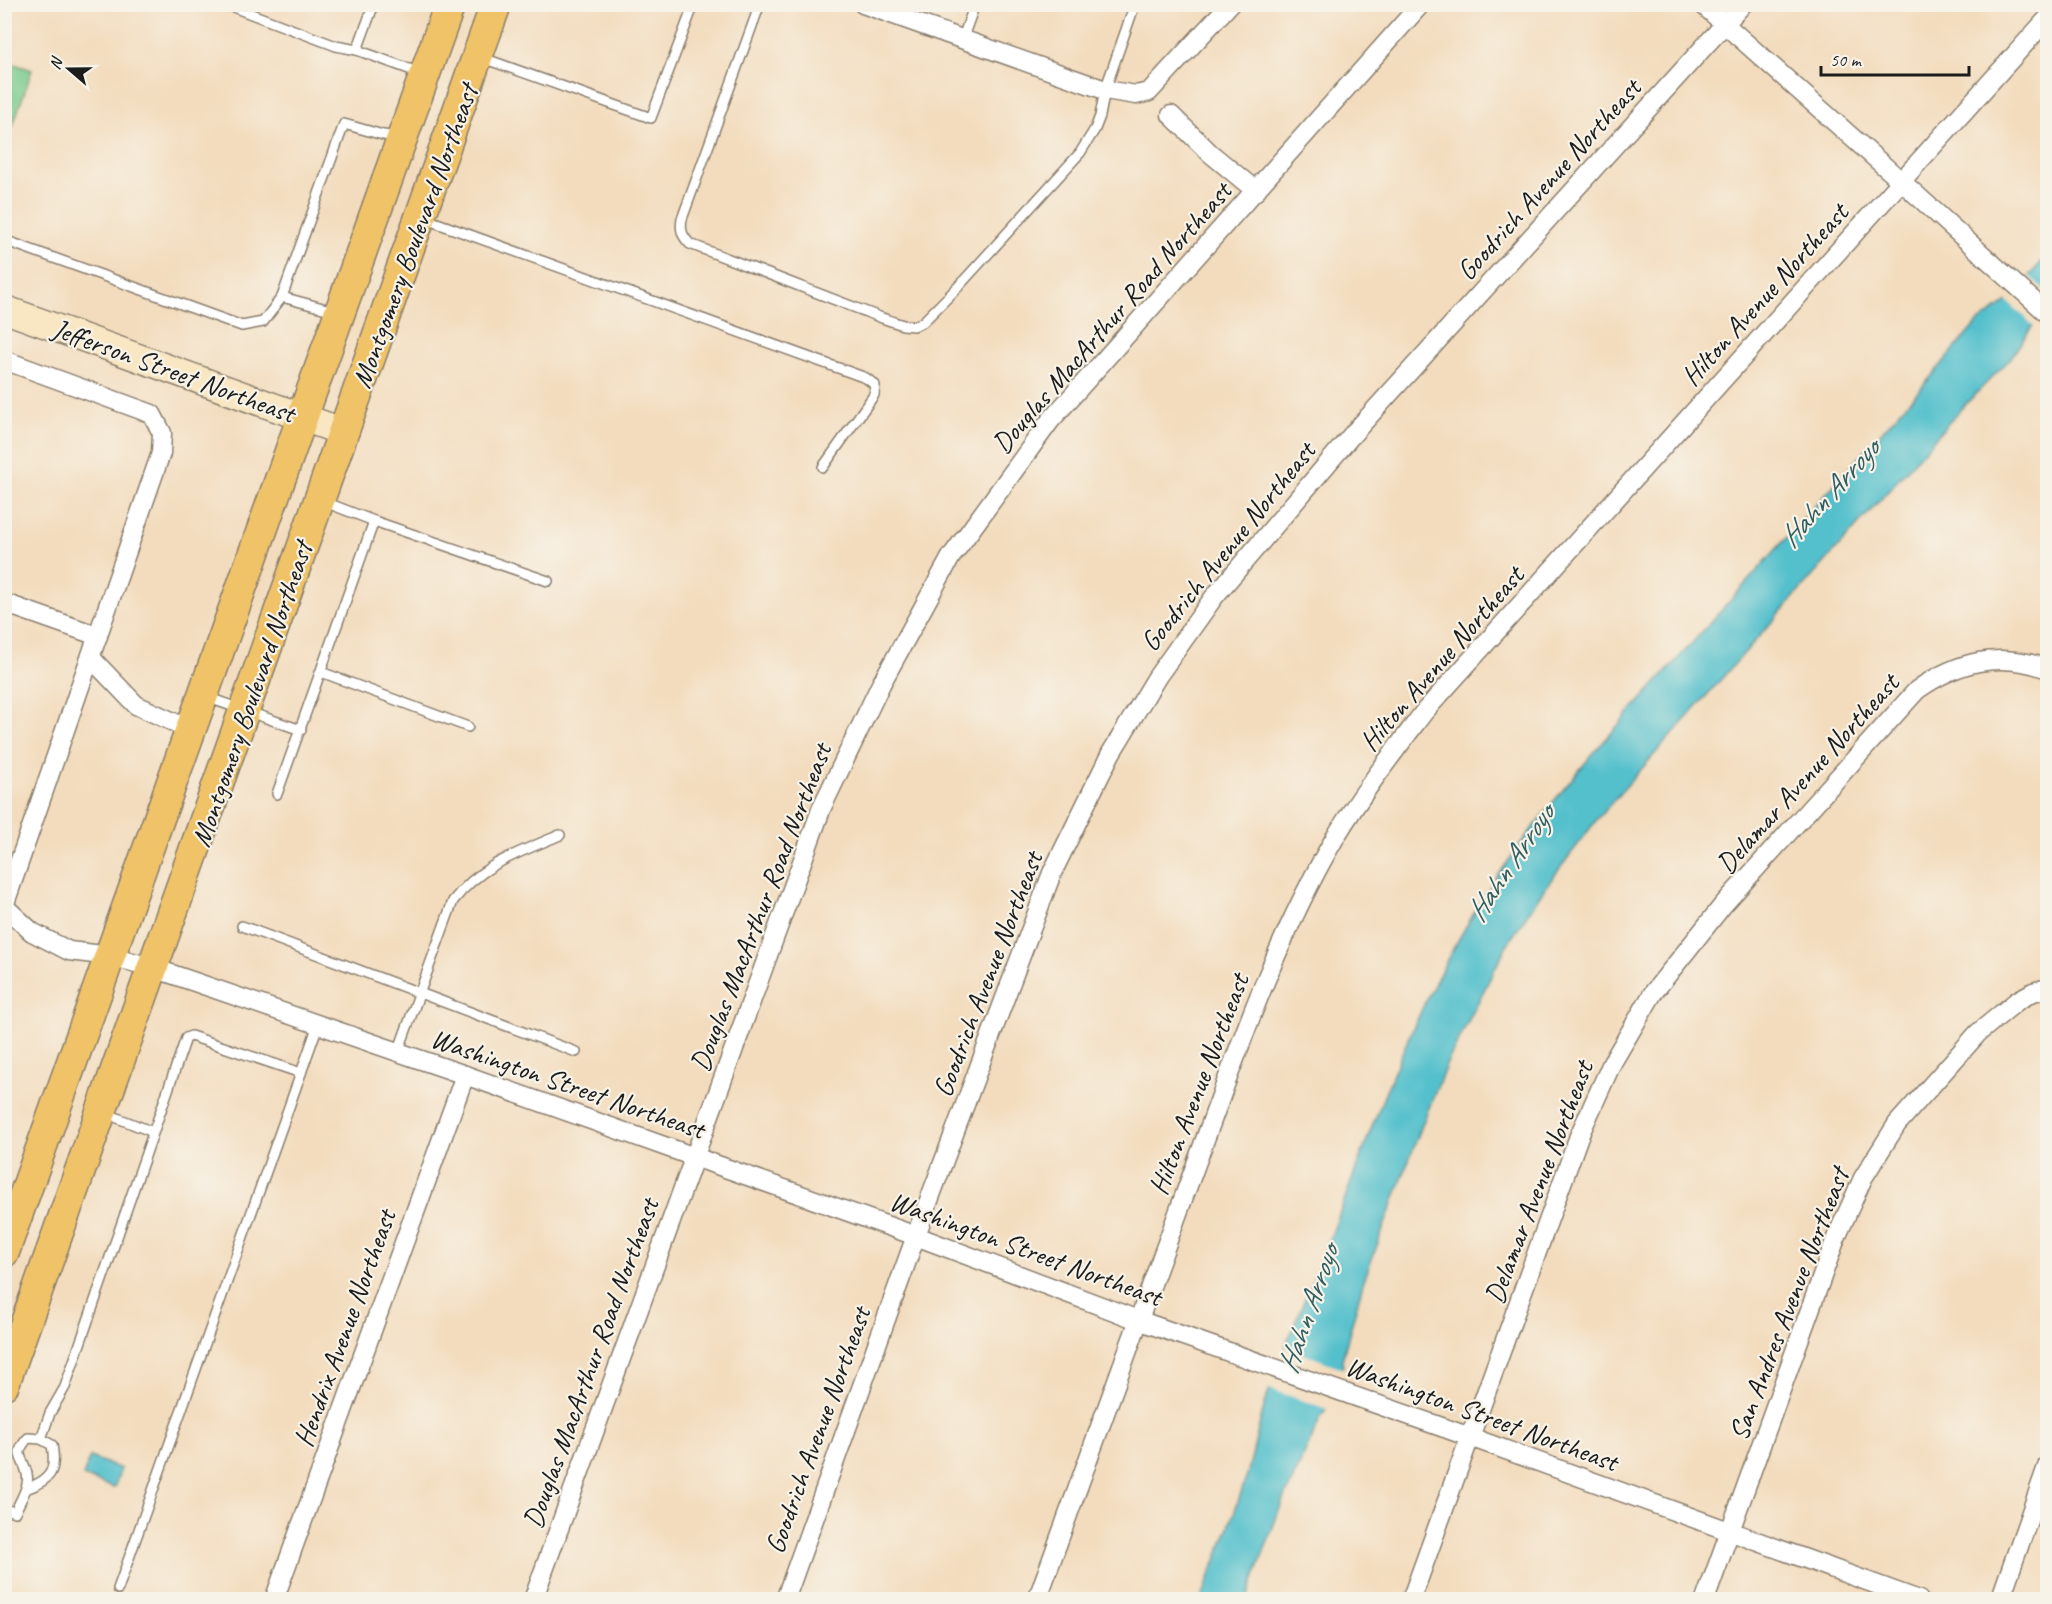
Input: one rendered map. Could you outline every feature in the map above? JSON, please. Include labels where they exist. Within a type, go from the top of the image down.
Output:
[{"type":"main road","name":"Montgomery Boulevard Northeast","points":[[7,1238],[111,956],[301,416],[450,4]]},
{"type":"main road","name":"Montgomery Boulevard Northeast","points":[[4,1384],[496,4]]},
{"type":"main road","name":"Jefferson Street Northeast","points":[[4,309],[344,432]]},
{"type":"street","points":[[863,4],[1105,90],[1146,96],[1230,4]]},
{"type":"street","name":"Douglas MacArthur Road Northeast","points":[[533,1599],[822,807],[881,684],[951,557],[1050,421],[1421,4]]},
{"type":"street","points":[[1702,4],[2048,314]]},
{"type":"street","name":"Goodrich Avenue Northeast","points":[[785,1599],[916,1236],[1052,873],[1111,753],[1157,677],[1214,597],[1351,436],[1743,4]]},
{"type":"street","name":"Hilton Avenue Northeast","points":[[1038,1599],[1138,1320],[1266,978],[1299,906],[1348,817],[1379,771],[1424,712],[2048,18]]},
{"type":"street","points":[[1171,116],[1210,153],[1256,191]]},
{"type":"street","points":[[4,360],[152,414],[162,433],[161,453],[5,907]]},
{"type":"street","points":[[4,603],[98,636]]},
{"type":"street","points":[[91,658],[136,705],[191,730]]},
{"type":"street","name":"Delamar Avenue Northeast","points":[[1411,1599],[1579,1136],[1612,1063],[1653,993],[1723,905],[1917,690],[1939,675],[1972,663],[2003,659],[2048,669]]},
{"type":"street","name":"Washington Street Northeast","points":[[5,907],[32,932],[69,951],[111,956],[154,968],[465,1075],[916,1236],[1138,1320],[1919,1599]]},
{"type":"street","name":"San Andres Avenue Northeast","points":[[1705,1599],[1836,1238],[1863,1178],[1897,1124],[1977,1033],[2017,1001],[2032,992],[2048,988]]},
{"type":"street","name":"Hendrix Avenue Northeast","points":[[274,1599],[465,1075]]},
{"type":"street","points":[[2000,1599],[2048,1464]]},
{"type":"lane","points":[[225,4],[336,46],[357,50],[425,75]]},
{"type":"lane","points":[[357,50],[374,4]]},
{"type":"lane","points":[[478,57],[651,118],[694,4]]},
{"type":"lane","points":[[760,4],[682,219],[680,228],[683,237],[690,244],[903,325],[914,326],[923,322],[957,288],[1080,153],[1095,129],[1102,110],[1105,90],[1135,4]]},
{"type":"lane","points":[[962,40],[975,4]]},
{"type":"lane","points":[[4,240],[242,326],[263,322],[282,297],[344,123],[383,135],[402,138]]},
{"type":"lane","points":[[420,217],[866,378],[875,386],[874,395],[823,467]]},
{"type":"lane","points":[[282,297],[339,312]]},
{"type":"lane","points":[[320,500],[548,581]]},
{"type":"lane","points":[[277,794],[374,521]]},
{"type":"lane","points":[[321,672],[468,727]]},
{"type":"lane","points":[[203,696],[301,730]]},
{"type":"lane","points":[[398,1052],[453,901],[462,889],[494,863],[560,835]]},
{"type":"lane","points":[[242,926],[576,1052]]},
{"type":"lane","points":[[118,1589],[318,1025]]},
{"type":"lane","points":[[41,1439],[50,1413],[65,1387],[188,1036],[301,1074]]},
{"type":"lane","points":[[102,1112],[153,1132]]},
{"type":"lane","points":[[4,1509],[15,1512],[26,1489],[27,1475],[20,1460],[20,1446],[28,1438],[41,1439],[52,1445],[55,1459],[51,1474],[42,1483],[26,1489]]},
{"type":"green space","points":[[5,61],[32,70],[11,131],[5,129]]},
{"type":"water","name":"Hahn Arroyo","points":[[2047,256],[2047,308],[2010,359],[1960,410],[1598,818],[1542,892],[1507,945],[1447,1063],[1424,1120],[1363,1283],[1342,1360],[1343,1366],[1325,1413],[1321,1417],[1278,1513],[1247,1599],[1201,1600],[1242,1491],[1263,1409],[1277,1367],[1329,1241],[1394,1072],[1426,1000],[1493,882],[1560,793],[1596,750],[1975,325],[2005,303]]},
{"type":"water","points":[[90,1457],[121,1469],[114,1488],[83,1476]]},
{"type":"pier","points":[[2027,274],[2047,292],[2048,313],[2035,327],[2005,299]]},
{"type":"pier","points":[[1282,1346],[1345,1369],[1330,1410],[1267,1388]]}]
